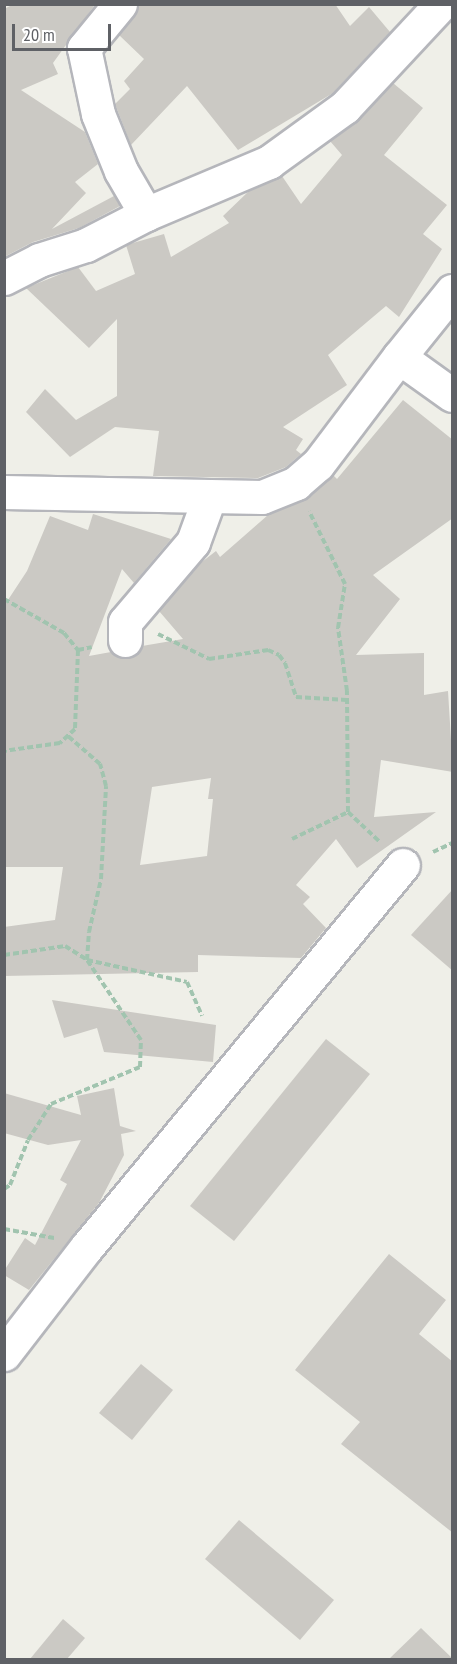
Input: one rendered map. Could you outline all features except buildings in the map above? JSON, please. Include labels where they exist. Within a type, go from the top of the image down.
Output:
[{"type":"street","points":[[120,4],[84,48],[98,114],[121,171],[146,214]]},
{"type":"street","points":[[4,278],[39,260],[86,245],[146,214],[269,162],[324,125],[426,9]]},
{"type":"street","points":[[4,492],[209,498],[262,497],[296,483],[318,464],[399,357],[453,291]]},
{"type":"street","points":[[399,357],[453,395]]},
{"type":"street","points":[[125,640],[125,622],[193,542],[209,498]]},
{"type":"street","points":[[4,1354],[86,1248],[403,865]]},
{"type":"path","points":[[291,839],[348,812],[347,700],[338,628],[345,584],[296,483]]},
{"type":"path","points":[[4,599],[64,633],[78,650],[75,729],[60,743],[4,751]]},
{"type":"path","points":[[78,650],[158,633],[209,659],[268,650],[279,655],[285,663],[296,697],[347,700]]},
{"type":"path","points":[[4,1189],[10,1185],[28,1140],[51,1104],[140,1067],[141,1040],[87,960],[89,932],[101,879],[106,786],[100,764],[68,736]]},
{"type":"path","points":[[4,955],[65,946],[87,960],[187,982],[202,1016]]},
{"type":"path","points":[[4,1230],[41,1234],[86,1248]]}]
